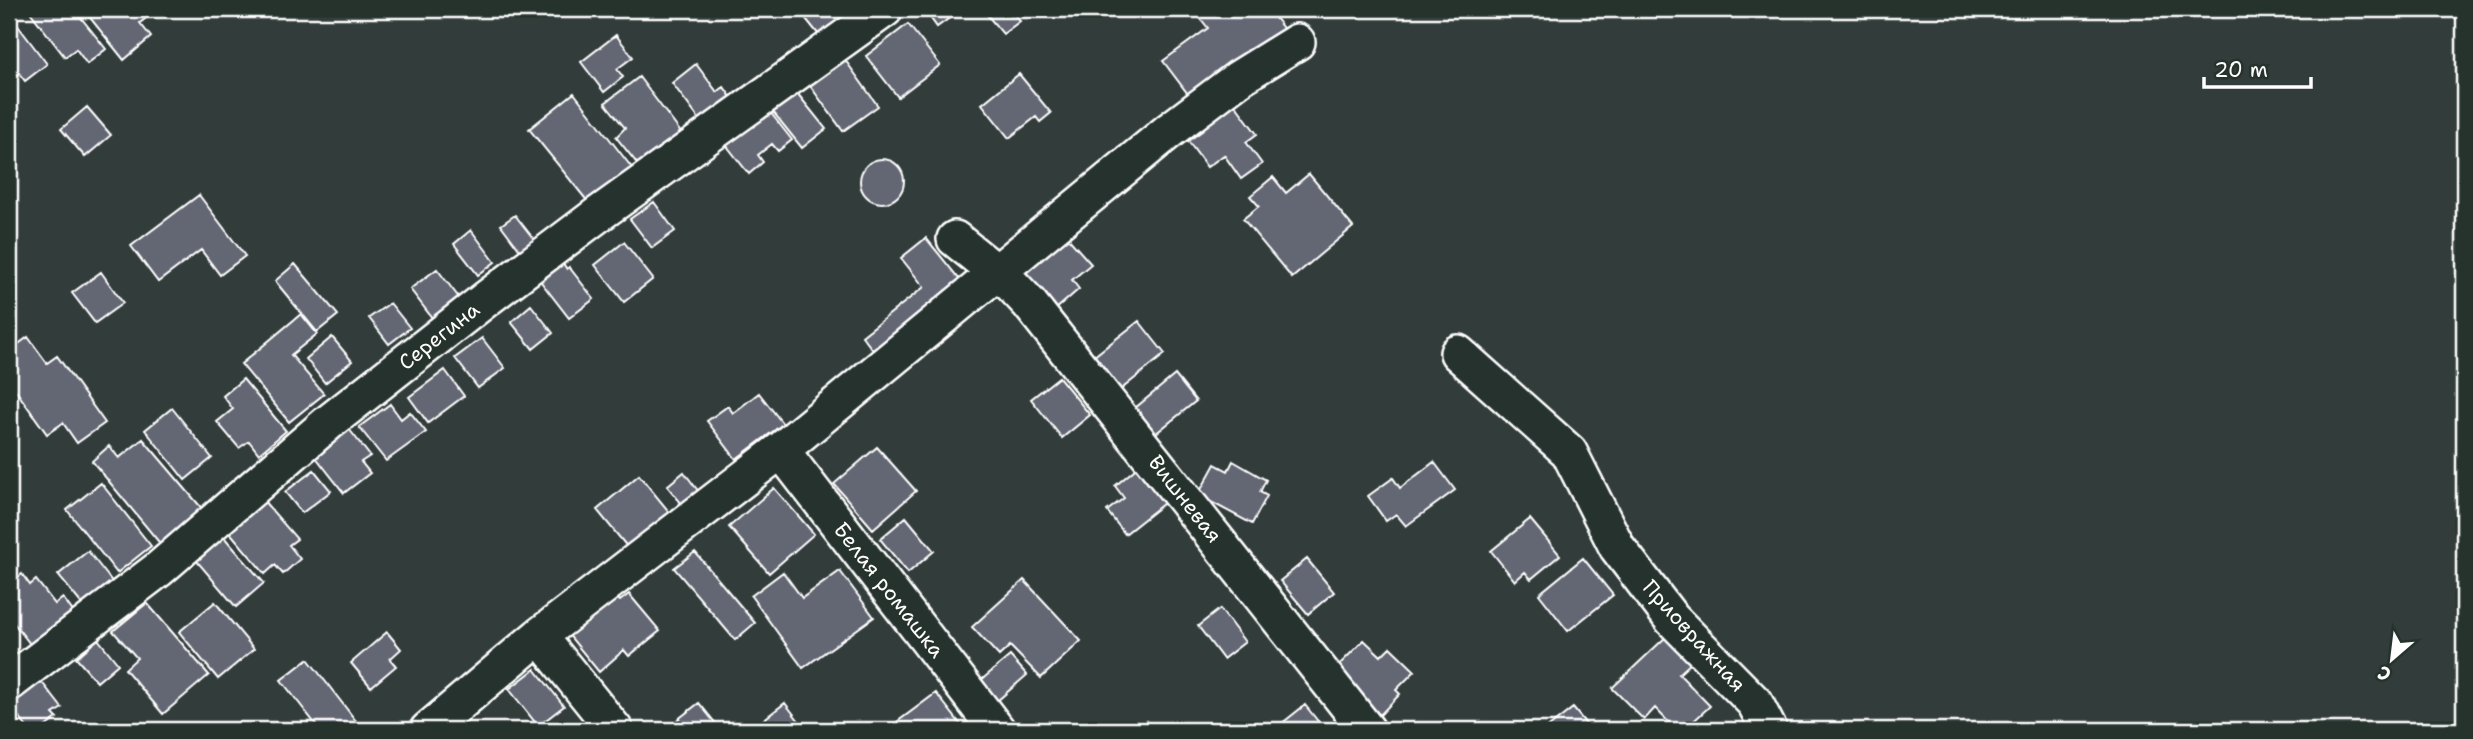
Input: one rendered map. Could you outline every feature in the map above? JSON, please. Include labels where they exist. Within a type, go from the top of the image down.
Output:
[{"type":"street","name":"Серегина","points":[[9,683],[159,569],[328,424],[486,299],[596,216],[885,9]]},
{"type":"street","points":[[428,730],[539,636],[781,450],[1170,130],[1239,78],[1297,42]]},
{"type":"street","name":"Вишневая","points":[[955,239],[998,272],[1029,303],[1367,730]]},
{"type":"street","name":"Приовражная","points":[[1458,353],[1569,452],[1617,547],[1672,619],[1755,704],[1769,730]]},
{"type":"street","name":"Белая ромашка","points":[[781,450],[997,730]]},
{"type":"street","points":[[539,636],[615,730]]},
{"type":"building","points":[[37,9],[74,9],[106,49],[87,64],[76,49],[65,57],[31,13]]},
{"type":"building","points":[[83,9],[147,9],[151,14],[140,23],[151,37],[124,60]]},
{"type":"building","points":[[798,9],[863,9],[839,27],[836,22],[819,35]]},
{"type":"building","points":[[924,9],[962,9],[937,27]]},
{"type":"building","points":[[995,9],[1010,9],[1020,21],[1003,34],[987,15]]},
{"type":"building","points":[[1193,9],[1268,9],[1286,32],[1194,102],[1163,61],[1208,28]]},
{"type":"building","points":[[9,14],[47,64],[25,81],[16,69],[9,74]]},
{"type":"building","points":[[908,24],[940,65],[898,97],[866,56]]},
{"type":"building","points":[[616,35],[633,57],[617,69],[623,77],[604,92],[581,62]]},
{"type":"building","points":[[843,57],[878,106],[843,131],[808,83]]},
{"type":"building","points":[[696,64],[717,92],[724,87],[733,100],[702,123],[672,83]]},
{"type":"building","points":[[1019,74],[1051,113],[1040,122],[1036,117],[1009,138],[982,104]]},
{"type":"building","points":[[639,77],[682,134],[640,167],[616,137],[625,128],[605,103]]},
{"type":"building","points":[[574,93],[636,173],[593,208],[529,129]]},
{"type":"building","points":[[797,93],[826,129],[802,148],[773,112]]},
{"type":"building","points":[[1231,99],[1257,134],[1246,142],[1262,164],[1241,179],[1224,155],[1207,167],[1188,141],[1202,131],[1197,123]]},
{"type":"building","points":[[87,107],[111,135],[85,157],[61,129]]},
{"type":"building","points":[[766,107],[792,140],[778,151],[772,144],[758,155],[763,162],[749,174],[723,141]]},
{"type":"building","points":[[882,159],[891,160],[898,165],[903,172],[903,190],[898,197],[891,202],[882,203],[873,202],[866,197],[861,190],[860,181],[861,172],[866,165],[873,160]]},
{"type":"building","points":[[1309,174],[1353,227],[1292,278],[1243,219],[1259,206],[1250,196],[1273,177],[1286,193]]},
{"type":"building","points":[[199,195],[245,256],[220,275],[201,250],[158,282],[131,246]]},
{"type":"building","points":[[654,202],[675,231],[652,248],[630,219]]},
{"type":"building","points":[[515,215],[536,242],[522,253],[501,225]]},
{"type":"building","points":[[471,230],[495,262],[478,275],[454,244]]},
{"type":"building","points":[[1067,237],[1091,264],[1072,280],[1079,289],[1055,310],[1019,270],[1047,244],[1053,250]]},
{"type":"building","points":[[926,238],[964,285],[876,354],[862,336],[924,287],[901,258]]},
{"type":"building","points":[[624,242],[653,279],[624,302],[595,265]]},
{"type":"building","points":[[561,261],[567,269],[569,267],[594,299],[569,318],[538,278]]},
{"type":"building","points":[[295,264],[338,315],[317,332],[275,281]]},
{"type":"building","points":[[437,269],[460,299],[433,319],[410,289]]},
{"type":"building","points":[[101,272],[123,303],[95,323],[72,293]]},
{"type":"building","points":[[390,303],[410,328],[389,344],[369,318]]},
{"type":"building","points":[[531,305],[553,333],[533,349],[511,322]]},
{"type":"building","points":[[301,314],[317,334],[291,355],[324,394],[289,422],[241,364]]},
{"type":"building","points":[[1139,321],[1165,354],[1119,391],[1093,357]]},
{"type":"building","points":[[28,337],[47,363],[57,356],[105,423],[77,443],[63,423],[47,434],[9,381],[9,351]]},
{"type":"building","points":[[332,337],[352,361],[325,383],[306,359]]},
{"type":"building","points":[[482,338],[505,368],[478,388],[455,358]]},
{"type":"building","points":[[445,370],[464,396],[428,423],[409,397]]},
{"type":"building","points":[[1175,375],[1196,401],[1155,434],[1134,409]]},
{"type":"building","points":[[1059,377],[1090,415],[1062,438],[1031,399]]},
{"type":"building","points":[[243,379],[286,431],[259,454],[249,441],[239,448],[217,422],[233,409],[223,396]]},
{"type":"building","points":[[759,393],[783,424],[736,459],[707,421],[728,406],[733,413]]},
{"type":"building","points":[[390,404],[401,419],[410,412],[426,432],[386,461],[359,427]]},
{"type":"building","points":[[172,408],[212,458],[185,480],[145,430]]},
{"type":"building","points":[[349,429],[370,456],[361,462],[370,473],[344,493],[315,456]]},
{"type":"building","points":[[143,439],[205,512],[163,547],[92,461],[109,446],[119,458]]},
{"type":"building","points":[[877,447],[916,491],[873,529],[834,484]]},
{"type":"building","points":[[1233,461],[1266,480],[1260,492],[1267,496],[1252,524],[1198,495],[1215,464],[1228,471]]},
{"type":"building","points":[[1434,462],[1455,490],[1406,526],[1396,514],[1386,521],[1368,496],[1393,478],[1400,488]]},
{"type":"building","points":[[1140,465],[1168,500],[1125,534],[1107,511],[1124,498],[1115,486]]},
{"type":"building","points":[[314,470],[331,491],[302,513],[285,492]]},
{"type":"building","points":[[684,472],[702,496],[686,509],[667,486]]},
{"type":"building","points":[[639,475],[671,514],[629,549],[597,510]]},
{"type":"building","points":[[101,483],[151,546],[117,573],[67,510]]},
{"type":"building","points":[[774,488],[814,534],[769,573],[729,527]]},
{"type":"building","points":[[262,499],[297,539],[289,545],[300,559],[283,574],[275,565],[265,574],[227,529]]},
{"type":"building","points":[[906,517],[934,551],[908,573],[880,539]]},
{"type":"building","points":[[1530,519],[1560,555],[1531,579],[1525,572],[1515,581],[1491,551]]},
{"type":"building","points":[[217,529],[264,583],[236,607],[189,552]]},
{"type":"building","points":[[88,551],[114,584],[85,608],[58,575]]},
{"type":"building","points":[[695,552],[755,623],[735,640],[674,568]]},
{"type":"building","points":[[1583,558],[1613,595],[1568,631],[1539,594]]},
{"type":"building","points":[[1307,559],[1334,592],[1308,614],[1280,581]]},
{"type":"building","points":[[840,571],[874,617],[803,668],[751,596],[783,572],[802,598]]},
{"type":"building","points":[[22,574],[30,585],[36,580],[55,604],[63,598],[74,613],[34,649],[9,617],[9,584]]},
{"type":"building","points":[[1024,580],[1081,641],[1041,678],[1010,646],[999,656],[972,627]]},
{"type":"building","points":[[613,594],[620,601],[629,594],[660,631],[629,656],[624,650],[599,672],[567,633]]},
{"type":"building","points":[[215,602],[254,649],[218,679],[179,632]]},
{"type":"building","points":[[147,603],[209,675],[163,714],[125,669],[137,658],[113,631]]},
{"type":"building","points":[[1220,609],[1245,642],[1223,659],[1198,626]]},
{"type":"building","points":[[387,632],[401,649],[390,659],[396,666],[371,687],[351,663]]},
{"type":"building","points":[[1668,635],[1693,661],[1679,674],[1710,706],[1684,730],[1676,730],[1655,708],[1644,720],[1612,688]]},
{"type":"building","points":[[98,639],[118,664],[97,682],[76,658]]},
{"type":"building","points":[[1364,640],[1381,656],[1390,647],[1415,671],[1396,690],[1400,694],[1380,715],[1334,670]]},
{"type":"building","points":[[1010,656],[1027,675],[997,701],[980,681]]},
{"type":"building","points":[[308,659],[363,730],[320,730],[281,680]]},
{"type":"building","points":[[535,669],[564,706],[538,726],[509,689]]},
{"type":"building","points":[[37,676],[62,708],[53,714],[57,718],[41,730],[29,730],[9,704],[9,698]]},
{"type":"building","points":[[936,693],[965,730],[897,730],[893,725]]},
{"type":"building","points":[[699,703],[721,730],[664,730]]},
{"type":"building","points":[[785,703],[806,730],[750,730]]},
{"type":"building","points":[[1305,705],[1325,730],[1276,728]]},
{"type":"building","points":[[1573,708],[1591,730],[1545,730]]},
{"type":"building","points":[[1147,721],[1155,730],[1137,730]]}]
